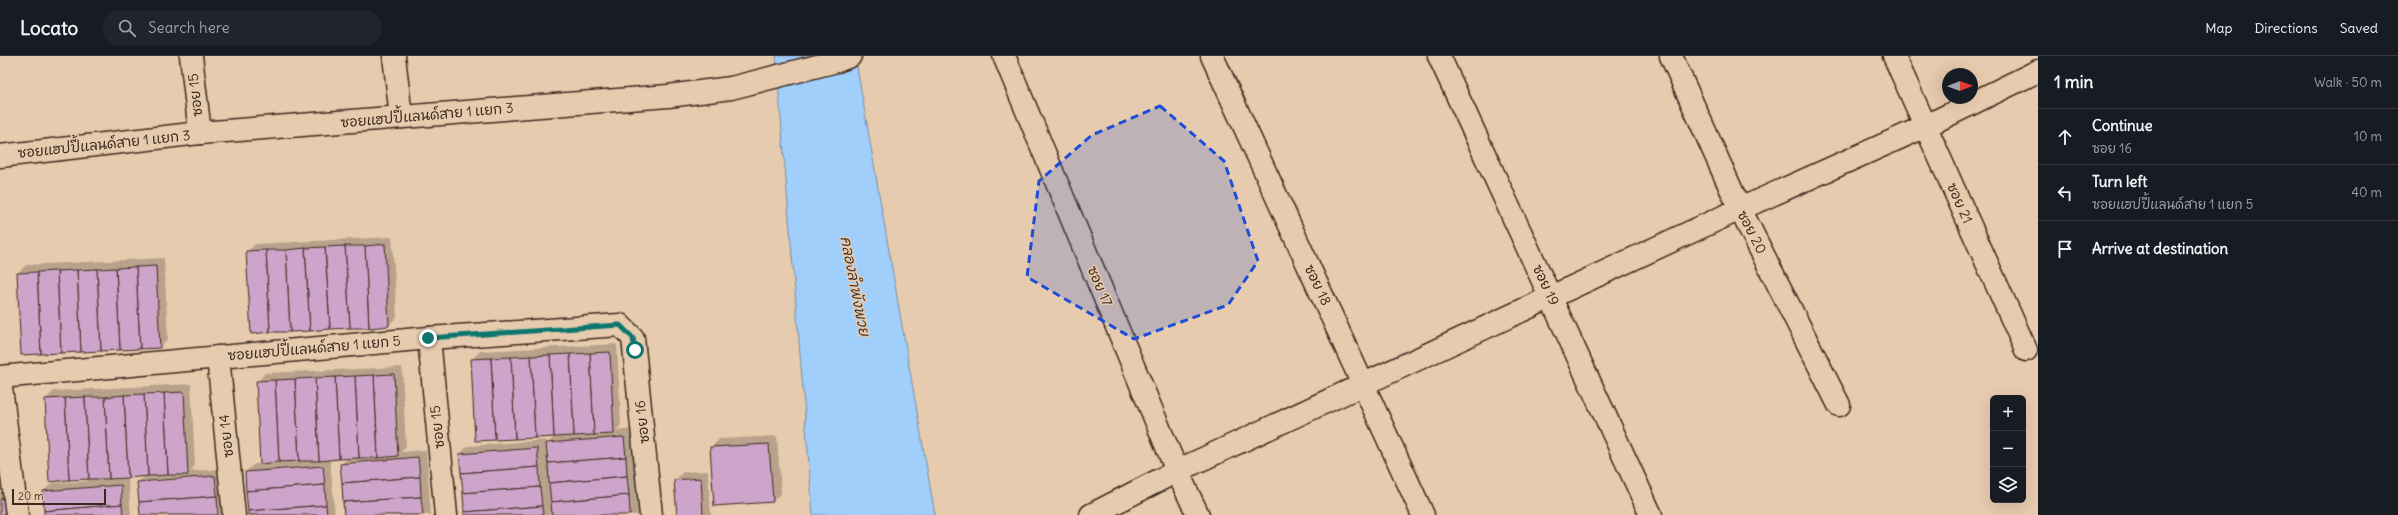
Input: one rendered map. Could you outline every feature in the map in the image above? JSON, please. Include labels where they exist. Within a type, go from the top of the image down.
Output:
[{"type":"street","name":"ซอย 15","points":[[191,56],[200,133]]},
{"type":"street","points":[[394,56],[401,117]]},
{"type":"street","name":"ซอยแฮปปี้แลนด์สาย 1 แยก 3","points":[[0,156],[200,133],[660,96],[731,88],[837,62],[850,56]]},
{"type":"street","name":"ซอย 17","points":[[1004,56],[1177,471],[1198,515]]},
{"type":"street","name":"ซอย 18","points":[[1212,56],[1423,515]]},
{"type":"street","name":"ซอย 19","points":[[1439,56],[1552,297],[1651,515]]},
{"type":"street","name":"ซอย 20","points":[[1671,56],[1740,209],[1839,405]]},
{"type":"street","name":"ซอย 21","points":[[1894,56],[2026,350]]},
{"type":"street","points":[[1091,515],[1177,471],[1740,209],[1926,126],[2038,72]]},
{"type":"street","name":"ซอยแฮปปี้แลนด์สาย 1 แยก 5","points":[[0,378],[428,338],[620,325],[627,331]]},
{"type":"street","name":"ซอย 16","points":[[627,331],[633,338],[635,350],[651,515]]},
{"type":"street","name":"ซอย 15","points":[[428,338],[446,515]]},
{"type":"street","name":"ซอย 14","points":[[218,357],[234,515]]},
{"type":"street","points":[[0,378],[17,515]]},
{"type":"highlighted area","points":[[1160,106],[1224,161],[1258,261],[1228,305],[1134,339],[1027,277],[1039,181],[1092,135]]},
{"type":"water","name":"คลองลำพังพวย","points":[[776,56],[855,56],[935,515],[813,515]]},
{"type":"building","points":[[385,244],[389,326],[369,328],[365,246]]},
{"type":"building","points":[[345,246],[365,246],[369,328],[350,328]]},
{"type":"building","points":[[345,246],[350,328],[330,329],[325,247]]},
{"type":"building","points":[[325,247],[330,329],[310,331],[305,248]]},
{"type":"building","points":[[305,248],[310,331],[290,332],[286,250]]},
{"type":"building","points":[[266,250],[286,250],[290,332],[270,332]]},
{"type":"building","points":[[266,250],[270,332],[251,334],[246,251]]},
{"type":"building","points":[[156,266],[160,348],[140,349],[136,267]]},
{"type":"building","points":[[136,267],[140,349],[120,350],[116,268]]},
{"type":"building","points":[[116,268],[120,350],[101,351],[97,269]]},
{"type":"building","points":[[97,269],[101,351],[81,352],[77,270]]},
{"type":"building","points":[[77,270],[81,352],[61,353],[57,271]]},
{"type":"building","points":[[57,271],[61,353],[41,354],[37,272]]},
{"type":"building","points":[[37,272],[41,354],[21,355],[17,273]]},
{"type":"building","points":[[610,352],[614,434],[594,435],[590,353]]},
{"type":"building","points":[[590,353],[594,435],[574,436],[570,354]]},
{"type":"building","points":[[570,354],[574,436],[554,437],[550,355]]},
{"type":"building","points":[[550,355],[554,437],[535,438],[531,356]]},
{"type":"building","points":[[531,356],[535,438],[515,439],[511,357]]},
{"type":"building","points":[[511,357],[515,439],[495,440],[491,358]]},
{"type":"building","points":[[491,358],[495,440],[475,441],[471,359]]},
{"type":"building","points":[[394,374],[398,456],[378,458],[374,375]]},
{"type":"building","points":[[374,375],[378,458],[359,458],[355,376]]},
{"type":"building","points":[[355,376],[359,458],[339,459],[335,377]]},
{"type":"building","points":[[335,377],[339,459],[319,461],[315,378]]},
{"type":"building","points":[[315,378],[319,461],[299,461],[295,379]]},
{"type":"building","points":[[295,379],[299,461],[279,462],[275,380]]},
{"type":"building","points":[[275,380],[279,462],[260,464],[256,381]]},
{"type":"building","points":[[184,392],[188,475],[168,475],[164,393]]},
{"type":"building","points":[[164,393],[168,475],[148,476],[144,394]]},
{"type":"building","points":[[144,394],[148,476],[128,478],[124,395]]},
{"type":"building","points":[[124,395],[128,478],[109,479],[105,397]]},
{"type":"building","points":[[85,397],[89,479],[69,480],[65,398]]},
{"type":"building","points":[[85,397],[105,397],[109,479],[89,479]]},
{"type":"building","points":[[65,398],[69,480],[49,482],[45,399]]},
{"type":"building","points":[[624,437],[626,457],[548,463],[546,443]]},
{"type":"building","points":[[769,444],[773,502],[714,506],[710,447]]},
{"type":"building","points":[[537,448],[539,467],[461,473],[459,454]]},
{"type":"building","points":[[418,457],[420,477],[342,483],[340,464]]},
{"type":"building","points":[[626,457],[627,476],[549,483],[548,463]]},
{"type":"building","points":[[323,466],[325,485],[246,491],[245,472]]},
{"type":"building","points":[[539,467],[540,487],[463,493],[461,473]]},
{"type":"building","points":[[215,476],[217,496],[139,502],[137,482]]},
{"type":"building","points":[[627,476],[629,495],[551,502],[549,483]]},
{"type":"building","points":[[420,477],[421,497],[343,502],[342,483]]},
{"type":"building","points":[[701,478],[703,515],[677,515],[674,480]]},
{"type":"building","points":[[121,485],[122,504],[44,511],[43,491]]},
{"type":"building","points":[[325,485],[326,505],[248,511],[246,491]]},
{"type":"building","points":[[540,487],[542,506],[464,512],[463,493]]},
{"type":"building","points":[[629,495],[630,515],[552,515],[551,502]]},
{"type":"building","points":[[217,496],[218,515],[140,515],[139,502]]},
{"type":"building","points":[[421,497],[423,515],[344,515],[343,502]]},
{"type":"building","points":[[5,498],[6,515],[0,515],[0,499]]},
{"type":"building","points":[[122,504],[123,515],[44,515],[44,511]]},
{"type":"building","points":[[326,505],[327,515],[248,515],[248,511]]},
{"type":"building","points":[[542,506],[543,515],[464,515],[464,512]]},
{"type":"route","points":[[428,338],[620,325],[633,338],[635,350]]}]
